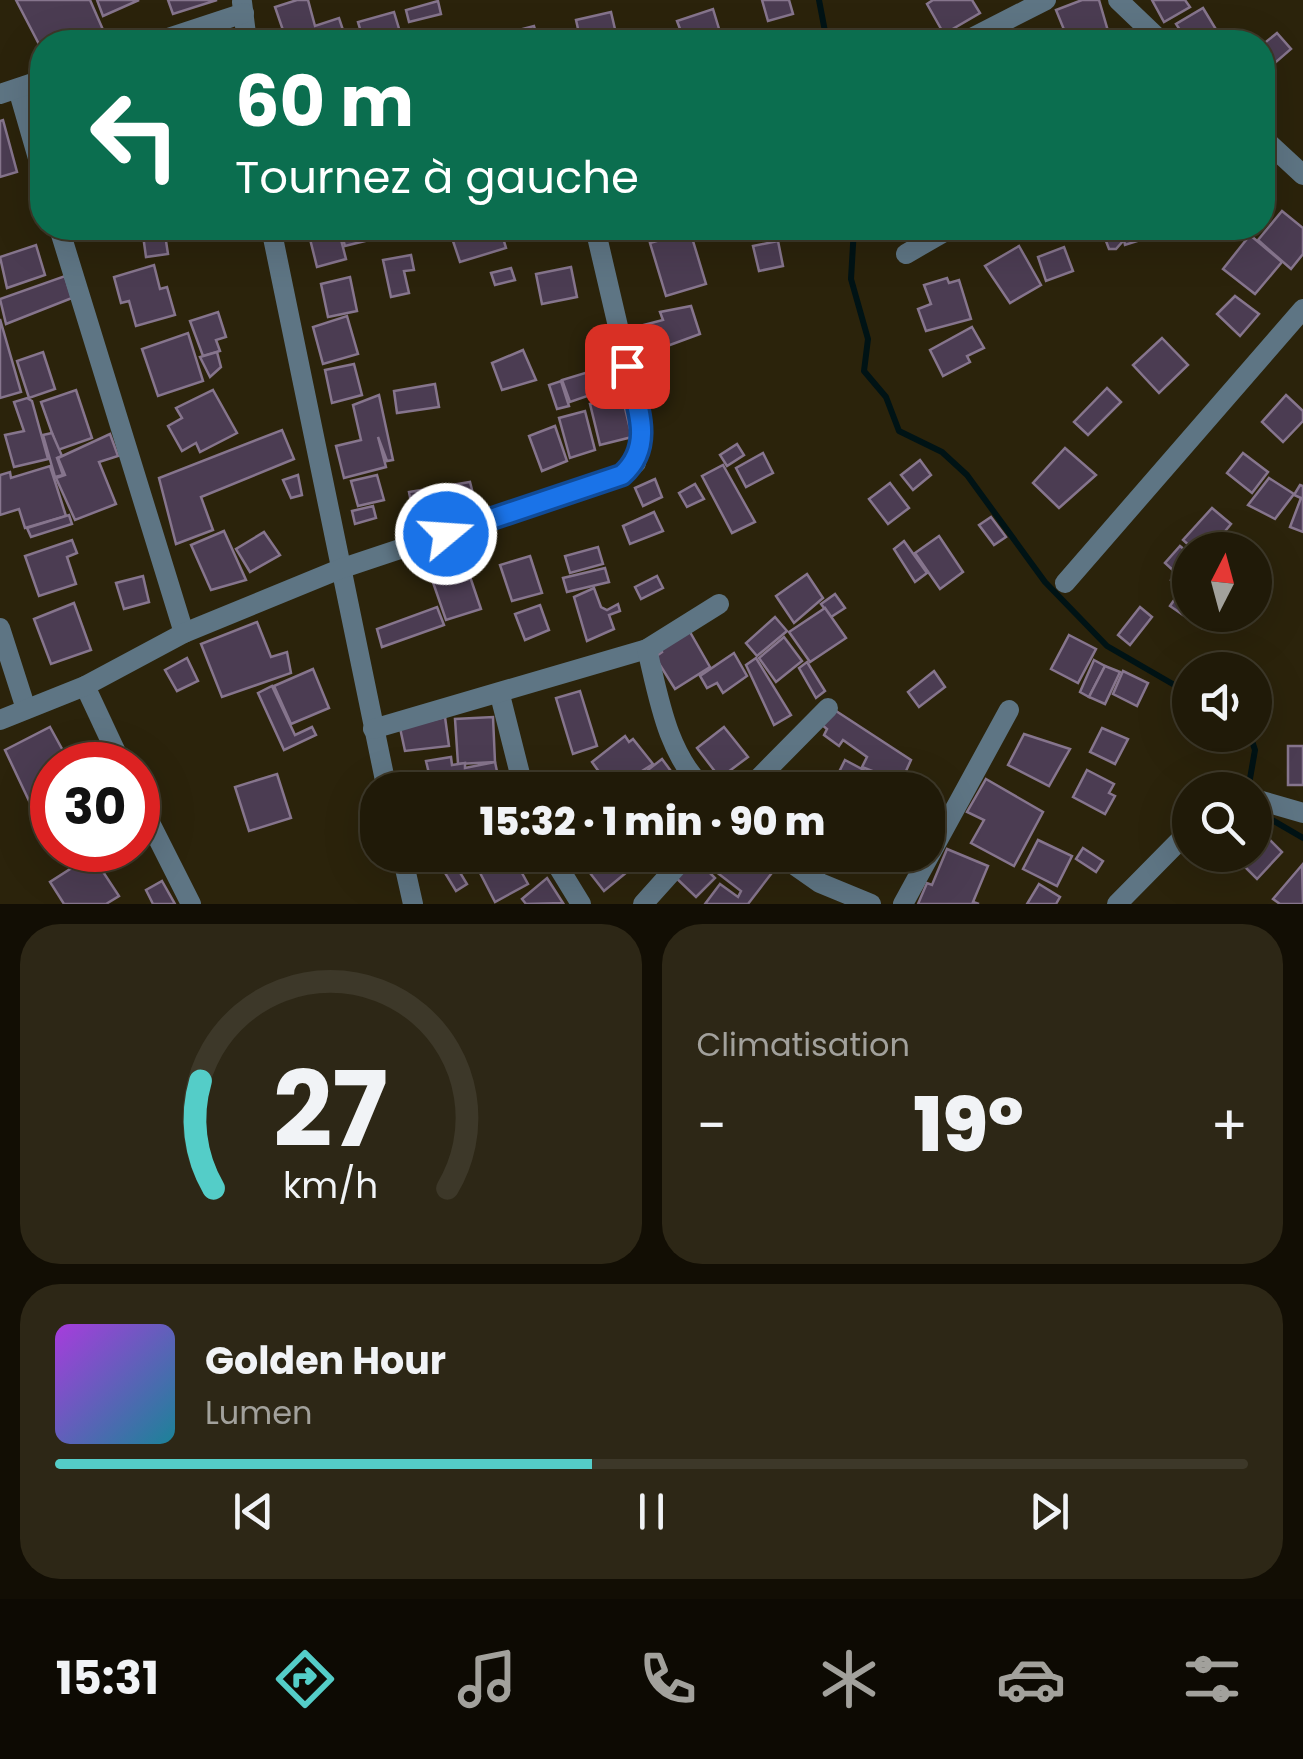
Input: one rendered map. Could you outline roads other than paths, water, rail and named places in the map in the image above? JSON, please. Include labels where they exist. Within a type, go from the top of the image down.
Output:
[{"type":"street","points":[[987,30],[1046,0]]},
{"type":"street","points":[[1118,0],[1149,30]]},
{"type":"street","points":[[186,30],[243,7]]},
{"type":"street","points":[[9,91],[30,143]]},
{"type":"street","points":[[1275,149],[1303,175]]},
{"type":"street","points":[[63,240],[184,633]]},
{"type":"street","points":[[273,240],[383,772]]},
{"type":"street","points":[[0,720],[85,686],[184,633],[340,569],[622,475],[636,463],[642,430],[598,240]]},
{"type":"street","points":[[906,254],[930,240]]},
{"type":"street","points":[[1065,584],[1303,309]]},
{"type":"street","points":[[373,729],[500,695],[646,649],[719,604]]},
{"type":"street","points":[[0,628],[26,710]]},
{"type":"street","points":[[646,649],[670,737],[692,772]]},
{"type":"street","points":[[85,686],[111,742]]},
{"type":"street","points":[[500,695],[519,772]]},
{"type":"street","points":[[765,772],[828,708]]},
{"type":"street","points":[[903,904],[1009,710]]},
{"type":"street","points":[[1272,804],[1303,814]]},
{"type":"street","points":[[160,843],[191,904]]},
{"type":"street","points":[[1117,904],[1172,848]]},
{"type":"street","points":[[406,872],[413,904]]},
{"type":"street","points":[[561,872],[581,904]]},
{"type":"street","points":[[643,904],[672,872]]},
{"type":"street","points":[[804,872],[820,883],[871,904]]},
{"type":"waterway","points":[[819,0],[825,30]]},
{"type":"waterway","points":[[853,240],[851,279],[868,339],[864,371],[886,397],[899,431],[942,452],[967,475],[1045,582],[1107,646],[1172,684]]},
{"type":"waterway","points":[[1251,772],[1255,752]]},
{"type":"waterway","points":[[1272,820],[1303,838]]}]
